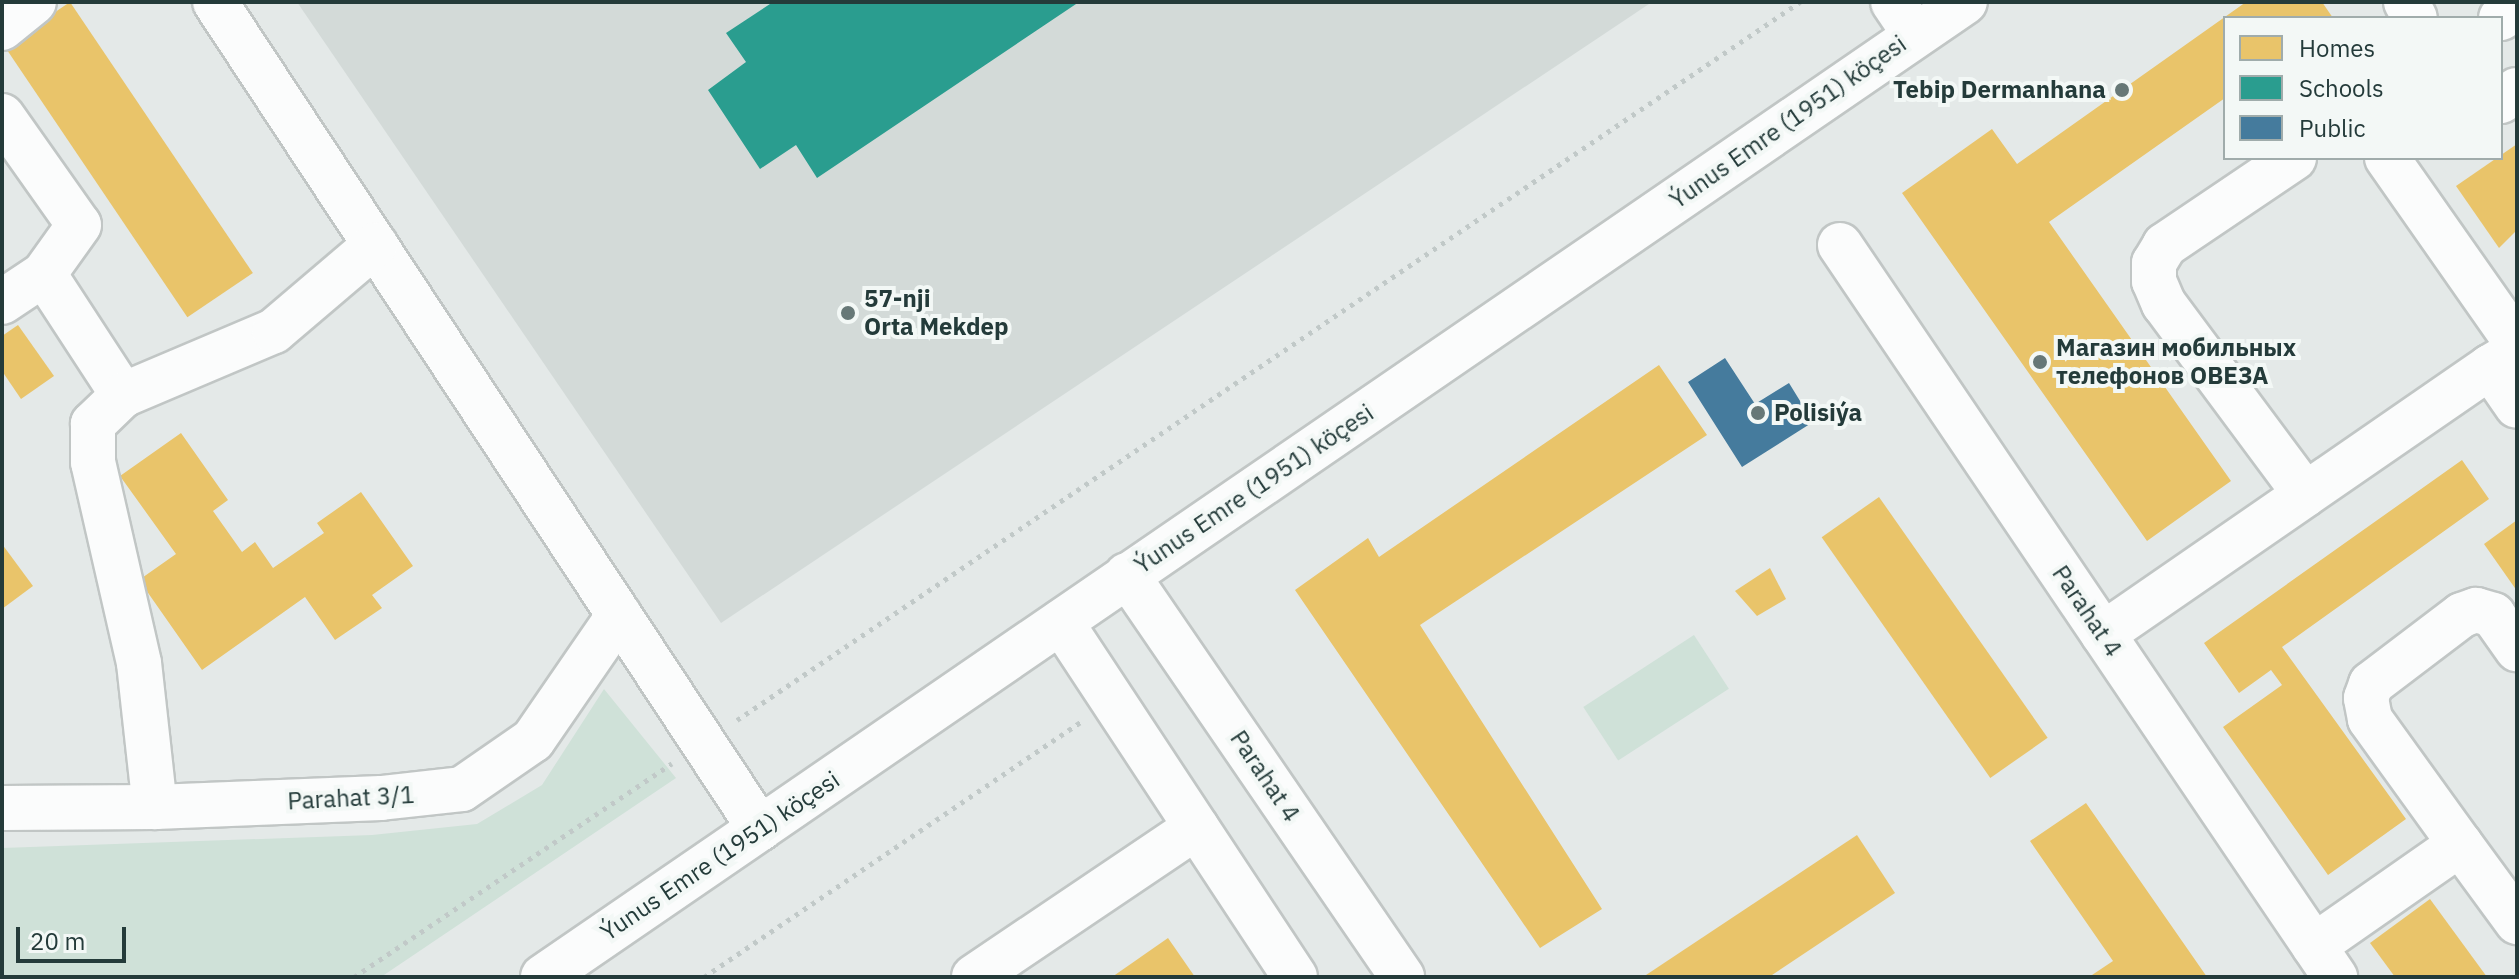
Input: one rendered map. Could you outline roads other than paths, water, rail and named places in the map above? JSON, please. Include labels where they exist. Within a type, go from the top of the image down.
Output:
[{"type":"street","points":[[2,28],[34,2]]},
{"type":"street","points":[[215,2],[760,829]]},
{"type":"street","name":"Ýunus Emre (1951) köçesi","points":[[543,977],[1061,622],[1904,18],[1965,2]]},
{"type":"street","points":[[2,116],[79,225],[44,274],[2,302]]},
{"type":"street","points":[[2291,160],[2165,245],[2154,263],[2154,281],[2164,304],[2305,494]]},
{"type":"street","points":[[2403,164],[2508,338],[2517,406]]},
{"type":"street","points":[[155,807],[139,663],[93,462],[93,424],[123,395],[274,331],[375,245]]},
{"type":"street","name":"Parahat 4","points":[[1840,245],[2324,962]]},
{"type":"street","points":[[44,274],[123,395]]},
{"type":"street","points":[[2103,634],[2305,494],[2508,338]]},
{"type":"street","name":"Parahat 4","points":[[1127,575],[1402,977]]},
{"type":"street","points":[[2517,649],[2493,615],[2476,610],[2462,615],[2371,684],[2366,698],[2370,719],[2517,922]]},
{"type":"street","name":"Parahat 3/1","points":[[2,808],[155,807],[381,798],[462,789],[533,740],[619,615]]},
{"type":"street","points":[[1061,622],[1295,977]]},
{"type":"street","points":[[974,977],[1196,827]]},
{"type":"street","points":[[2324,962],[2460,844]]},
{"type":"place","name":"Tebip Dermanhana","points":[[2122,90]]},
{"type":"place","name":"57-nji Orta Mekdep","points":[[848,313]]},
{"type":"place","name":"Магазин мобильных телефонов ОВЕЗА","points":[[2040,362]]},
{"type":"place","name":"Polisiýa","points":[[1758,413]]}]
